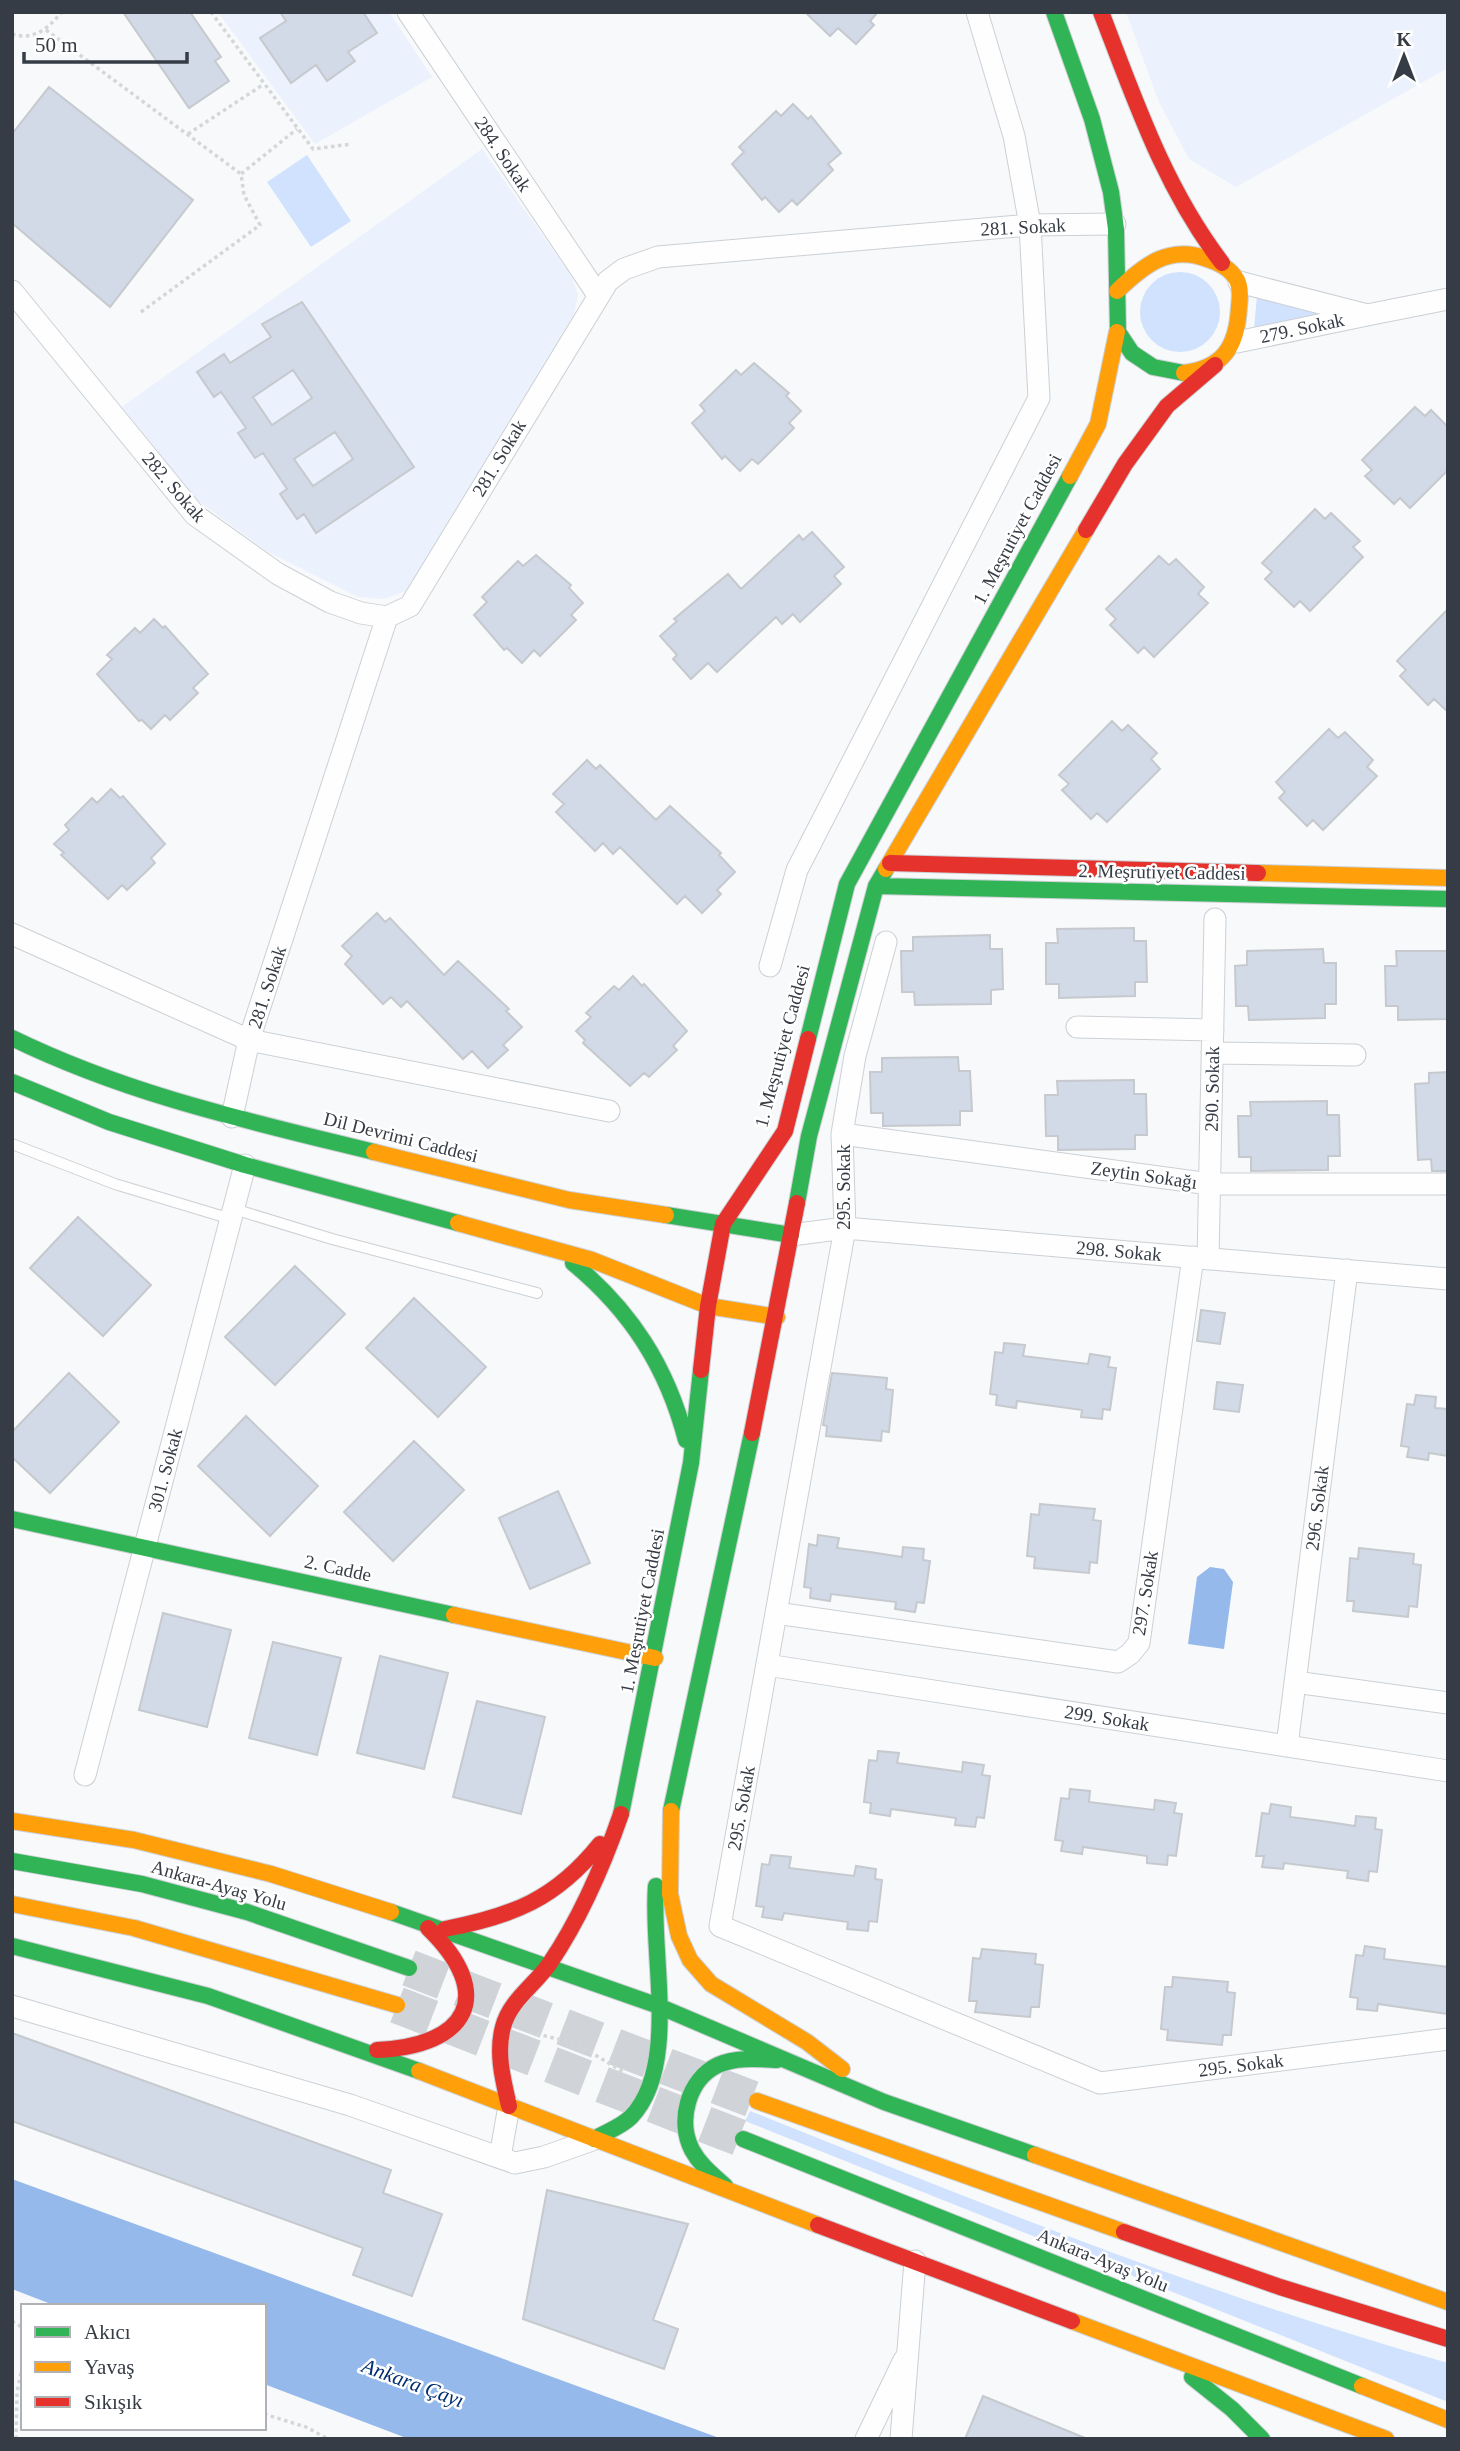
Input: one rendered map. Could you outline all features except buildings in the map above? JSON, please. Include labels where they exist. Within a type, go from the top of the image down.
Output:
[{"type":"main road","points":[[1054,12],[1098,131],[1115,224],[1117,291],[1114,310],[1117,332],[1127,347],[1151,368],[1172,374],[1195,373],[1215,365]]},
{"type":"main road","points":[[594,2139],[631,2117],[652,2088],[660,2044],[652,1940],[656,1891],[777,1317],[809,1136],[876,886],[1125,464],[1167,406],[1215,365],[1237,342],[1243,313],[1239,282],[1200,237],[1180,201],[1101,12]]},
{"type":"main road","points":[[1117,291],[1152,260],[1173,252],[1195,252],[1225,265]]},
{"type":"main road","name":"1. Meşrutiyet Caddesi","points":[[548,1966],[599,1878],[621,1814],[655,1658],[691,1463],[708,1306],[723,1224],[785,1130],[847,884],[1098,424],[1117,332]]},
{"type":"main road","name":"2. Meşrutiyet Caddesi","points":[[890,863],[1448,878]]},
{"type":"main road","name":"2. Meşrutiyet Caddesi","points":[[876,886],[1448,899]]},
{"type":"main road","name":"Dil Devrimi Caddesi","points":[[12,1038],[55,1059],[149,1095],[232,1117],[569,1200],[791,1236]]},
{"type":"main road","points":[[12,1082],[109,1122],[246,1165],[556,1250],[592,1261],[708,1306],[777,1317]]},
{"type":"main road","points":[[556,1250],[599,1282],[635,1322],[677,1402],[691,1463]]},
{"type":"main road","name":"2. Cadde","points":[[12,1520],[655,1658]]},
{"type":"main road","points":[[671,1811],[670,1894],[679,1936],[690,1960],[711,1984],[807,2042],[884,2102]]},
{"type":"main road","points":[[443,1929],[486,1922],[534,1906],[574,1874],[621,1814]]},
{"type":"main road","points":[[12,1821],[134,1840],[271,1874],[443,1929],[656,2005],[884,2102],[1448,2302]]},
{"type":"main road","name":"Ankara-Ayaş Yolu","points":[[12,1861],[142,1884],[247,1912],[410,1968]]},
{"type":"main road","points":[[12,1904],[134,1928],[397,2005]]},
{"type":"main road","points":[[365,2050],[401,2051],[428,2046],[451,2032],[463,2012],[468,1987],[460,1962],[443,1940],[421,1922]]},
{"type":"main road","points":[[12,1945],[208,1996],[365,2050],[737,2195],[1386,2439]]},
{"type":"main road","points":[[509,2106],[499,2063],[503,2025],[522,1993],[548,1966]]},
{"type":"main road","points":[[737,2195],[706,2170],[691,2147],[685,2131],[691,2091],[715,2066],[744,2058],[789,2061]]},
{"type":"main road","name":"Ankara-Ayaş Yolu","points":[[757,2101],[1280,2287],[1448,2339]]},
{"type":"main road","name":"Ankara-Ayaş Yolu","points":[[743,2139],[1448,2420]]},
{"type":"main road","points":[[1164,2354],[1232,2409],[1262,2439]]},
{"type":"street","name":"284. Sokak","points":[[408,12],[598,295]]},
{"type":"street","points":[[770,966],[797,870],[1039,398],[1030,225],[1014,136],[977,12]]},
{"type":"street","name":"281. Sokak","points":[[232,1117],[249,1040],[387,617],[410,606],[608,281],[624,269],[658,257],[1030,225],[1115,224]]},
{"type":"street","name":"279. Sokak","points":[[1239,282],[1367,315]]},
{"type":"street","name":"282. Sokak","points":[[12,291],[195,515],[278,574],[330,602],[361,613],[387,617]]},
{"type":"street","name":"279. Sokak","points":[[1237,342],[1448,299]]},
{"type":"street","name":"290. Sokak","points":[[1200,1258],[1210,1184],[1215,919]]},
{"type":"street","points":[[12,933],[249,1040],[609,1111]]},
{"type":"street","name":"295. Sokak","points":[[886,942],[855,1056],[842,1134],[845,1228],[720,1926],[1100,2082],[1448,2039]]},
{"type":"street","points":[[1077,1027],[1213,1030]]},
{"type":"street","points":[[1212,1053],[1355,1055]]},
{"type":"street","name":"Zeytin Sokağı","points":[[842,1134],[1210,1184],[1448,1184]]},
{"type":"street","name":"301. Sokak","points":[[85,1775],[98,1710],[246,1165]]},
{"type":"street","name":"298. Sokak","points":[[791,1236],[845,1228],[1448,1279]]},
{"type":"street","name":"297. Sokak","points":[[776,1612],[1118,1662],[1130,1654],[1139,1643],[1200,1258]]},
{"type":"street","name":"296. Sokak","points":[[1287,1746],[1347,1270]]},
{"type":"street","name":"299. Sokak","points":[[767,1665],[1448,1771]]},
{"type":"street","points":[[1295,1682],[1448,1703]]},
{"type":"street","points":[[12,2006],[350,2105],[515,2162],[544,2157],[594,2139]]},
{"type":"street","points":[[500,2157],[509,2106]]},
{"type":"street","points":[[901,2439],[915,2261]]},
{"type":"street","points":[[866,2439],[909,2352]]},
{"type":"lane","points":[[12,1144],[115,1184],[537,1293]]},
{"type":"path","points":[[12,34],[27,37],[46,30],[62,12]]},
{"type":"path","points":[[211,12],[313,149],[352,144]]},
{"type":"path","points":[[46,30],[241,174],[244,195],[260,225],[141,312]]},
{"type":"path","points":[[188,134],[264,84]]},
{"type":"path","points":[[241,174],[297,129]]},
{"type":"path","points":[[517,2028],[577,2044],[652,2088]]},
{"type":"path","points":[[16,2439],[17,2392],[21,2373]]},
{"type":"path","points":[[266,2415],[306,2427],[328,2439]]},
{"type":"shaded area","points":[[218,12],[389,12],[432,77],[315,144]]},
{"type":"shaded area","points":[[1126,12],[1448,12],[1448,68],[1236,187],[1189,159],[1159,102]]},
{"type":"shaded area","points":[[482,149],[571,276],[578,294],[574,314],[406,591],[384,599],[358,597],[268,552],[198,501],[122,407]]},
{"type":"shaded area","points":[[307,155],[351,221],[311,247],[267,182]]},
{"type":"shaded area","points":[[1180,272],[1195,275],[1208,284],[1217,297],[1220,312],[1217,327],[1208,340],[1195,349],[1180,352],[1165,349],[1152,340],[1143,327],[1140,312],[1143,297],[1152,284],[1165,275]]},
{"type":"shaded area","points":[[1257,296],[1330,315],[1254,329]]},
{"type":"shaded area","points":[[750,2111],[1183,2278],[1359,2337],[1448,2363],[1448,2402],[745,2121]]},
{"type":"water","points":[[1210,1567],[1224,1569],[1233,1582],[1224,1649],[1188,1644],[1197,1577]]},
{"type":"water","name":"Ankara Çayı","points":[[12,2179],[722,2439],[409,2439],[266,2385],[266,2304],[51,2304],[12,2289]]},
{"type":"tunnel","points":[[409,1968],[757,2101]]},
{"type":"tunnel","points":[[397,2005],[743,2139]]},
{"type":"traffic: fast","points":[[1054,12],[1092,119],[1111,192],[1116,229],[1118,332],[1132,353],[1153,367],[1184,373]]},
{"type":"traffic: fast","points":[[808,1039],[847,884],[1070,476]]},
{"type":"traffic: fast","points":[[797,1203],[809,1136],[876,886],[886,869]]},
{"type":"traffic: fast","points":[[876,886],[1448,899]]},
{"type":"traffic: fast","points":[[12,1038],[100,1076],[145,1091],[374,1152]]},
{"type":"traffic: fast","points":[[12,1082],[109,1122],[245,1165],[458,1223]]},
{"type":"traffic: fast","points":[[666,1215],[791,1235]]},
{"type":"traffic: fast","points":[[573,1263],[612,1301],[644,1342],[668,1388],[686,1440]]},
{"type":"traffic: fast","points":[[621,1814],[691,1463],[701,1370]]},
{"type":"traffic: fast","points":[[671,1811],[752,1433]]},
{"type":"traffic: fast","points":[[12,1519],[454,1615]]},
{"type":"traffic: fast","points":[[12,1861],[142,1884],[247,1912],[409,1968]]},
{"type":"traffic: fast","points":[[594,2139],[631,2117],[646,2095],[655,2069],[660,2007],[656,1886]]},
{"type":"traffic: fast","points":[[391,1912],[656,2005],[884,2102],[1035,2155]]},
{"type":"traffic: fast","points":[[12,1946],[208,1996],[419,2071]]},
{"type":"traffic: fast","points":[[725,2186],[707,2170],[692,2150],[686,2126],[688,2102],[699,2080],[718,2065],[747,2059],[777,2060]]},
{"type":"traffic: fast","points":[[743,2139],[1362,2386]]},
{"type":"traffic: fast","points":[[1192,2377],[1232,2409],[1262,2439]]},
{"type":"traffic: slow","points":[[1117,291],[1147,266],[1169,256],[1181,254],[1216,262],[1234,276],[1240,297],[1238,321],[1231,344],[1226,353],[1209,366],[1184,373]]},
{"type":"traffic: slow","points":[[1070,476],[1098,424],[1117,332]]},
{"type":"traffic: slow","points":[[886,869],[1086,530]]},
{"type":"traffic: slow","points":[[1258,873],[1448,878]]},
{"type":"traffic: slow","points":[[374,1152],[569,1200],[666,1215]]},
{"type":"traffic: slow","points":[[458,1223],[592,1260],[708,1306],[777,1317]]},
{"type":"traffic: slow","points":[[454,1615],[655,1658]]},
{"type":"traffic: slow","points":[[671,1811],[670,1894],[679,1936],[690,1960],[711,1984],[807,2042],[842,2069]]},
{"type":"traffic: slow","points":[[12,1821],[134,1840],[271,1874],[391,1912]]},
{"type":"traffic: slow","points":[[12,1904],[134,1928],[397,2005]]},
{"type":"traffic: slow","points":[[419,2071],[818,2225]]},
{"type":"traffic: slow","points":[[757,2101],[1124,2232]]},
{"type":"traffic: slow","points":[[1035,2155],[1448,2302]]},
{"type":"traffic: slow","points":[[1072,2321],[1386,2439]]},
{"type":"traffic: slow","points":[[1362,2386],[1448,2420]]},
{"type":"traffic: jam","points":[[1101,12],[1167,173],[1183,204],[1222,263]]},
{"type":"traffic: jam","points":[[1086,530],[1125,464],[1167,406],[1215,365]]},
{"type":"traffic: jam","points":[[890,863],[1258,873]]},
{"type":"traffic: jam","points":[[701,1370],[708,1306],[723,1224],[785,1131],[808,1039]]},
{"type":"traffic: jam","points":[[752,1433],[797,1203]]},
{"type":"traffic: jam","points":[[509,2106],[500,2057],[506,2017],[550,1963],[572,1928],[599,1872],[621,1814]]},
{"type":"traffic: jam","points":[[445,1929],[492,1918],[532,1902],[567,1879],[600,1844]]},
{"type":"traffic: jam","points":[[377,2050],[433,2039],[451,2027],[462,2013],[466,1995],[462,1975],[449,1952],[428,1928]]},
{"type":"traffic: jam","points":[[818,2225],[1072,2321]]},
{"type":"traffic: jam","points":[[1124,2232],[1280,2287],[1448,2339]]}]
